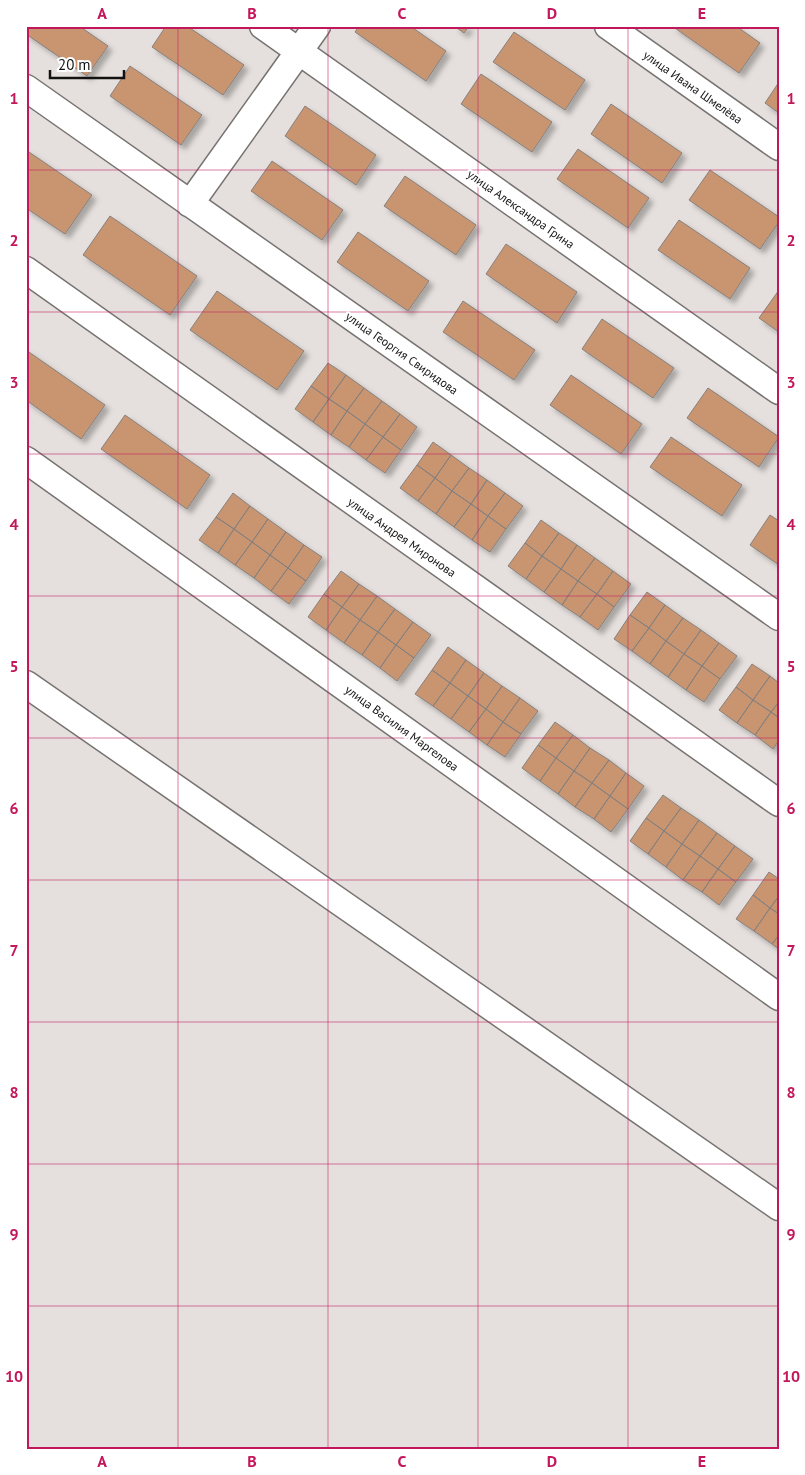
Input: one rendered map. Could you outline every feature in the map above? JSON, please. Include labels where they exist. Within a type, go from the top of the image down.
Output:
[{"type":"street","name":"улица Александра Грина","points":[[263,26],[779,391]]},
{"type":"street","points":[[190,204],[316,26]]},
{"type":"street","name":"улица Ивана Шмелёва","points":[[608,26],[779,147]]},
{"type":"street","name":"улица Георгия Свиридова","points":[[26,88],[779,617]]},
{"type":"street","name":"улица Андрея Миронова","points":[[26,270],[779,803]]},
{"type":"street","name":"улица Василия Маргелова","points":[[26,460],[779,997]]},
{"type":"street","points":[[26,684],[779,1207]]},
{"type":"building","points":[[26,26],[79,26],[108,46],[87,76],[26,34]]},
{"type":"building","points":[[166,26],[187,26],[244,65],[223,95],[152,47]]},
{"type":"building","points":[[359,26],[410,26],[446,51],[426,81],[355,32]]},
{"type":"building","points":[[454,26],[469,26],[464,33]]},
{"type":"building","points":[[672,26],[736,26],[760,43],[739,73]]},
{"type":"building","points":[[514,32],[585,80],[565,110],[493,62]]},
{"type":"building","points":[[130,66],[202,115],[181,145],[110,96]]},
{"type":"building","points":[[481,74],[552,122],[532,152],[461,104]]},
{"type":"building","points":[[779,82],[779,113],[765,103]]},
{"type":"building","points":[[611,104],[682,153],[662,183],[591,134]]},
{"type":"building","points":[[305,106],[376,155],[356,185],[285,136]]},
{"type":"building","points":[[578,149],[649,198],[628,228],[557,179]]},
{"type":"building","points":[[26,150],[92,195],[65,234],[26,208]]},
{"type":"building","points":[[272,161],[343,210],[322,240],[251,191]]},
{"type":"building","points":[[710,170],[779,217],[779,222],[760,249],[689,200]]},
{"type":"building","points":[[405,176],[476,225],[456,255],[384,206]]},
{"type":"building","points":[[110,216],[197,276],[170,315],[83,255]]},
{"type":"building","points":[[679,220],[750,268],[730,299],[658,250]]},
{"type":"building","points":[[358,232],[429,281],[408,311],[337,262]]},
{"type":"building","points":[[506,244],[577,292],[557,323],[486,274]]},
{"type":"building","points":[[779,290],[779,332],[759,318]]},
{"type":"building","points":[[217,291],[304,351],[277,390],[190,330]]},
{"type":"building","points":[[463,301],[535,350],[514,380],[443,332]]},
{"type":"building","points":[[602,319],[674,368],[653,398],[582,349]]},
{"type":"building","points":[[26,350],[105,405],[81,439],[26,400]]},
{"type":"building","points":[[328,363],[346,375],[329,399],[311,386]]},
{"type":"building","points":[[346,375],[364,388],[347,411],[329,399]]},
{"type":"building","points":[[571,375],[642,424],[621,454],[550,405]]},
{"type":"building","points":[[311,386],[329,399],[313,422],[295,409]]},
{"type":"building","points":[[364,388],[382,401],[365,424],[347,411]]},
{"type":"building","points":[[708,388],[779,437],[759,467],[687,418]]},
{"type":"building","points":[[329,399],[347,411],[331,435],[313,422]]},
{"type":"building","points":[[382,401],[400,414],[383,437],[365,424]]},
{"type":"building","points":[[347,411],[365,424],[349,447],[331,435]]},
{"type":"building","points":[[400,414],[417,427],[401,450],[383,437]]},
{"type":"building","points":[[125,415],[210,475],[187,509],[101,449]]},
{"type":"building","points":[[365,424],[383,437],[366,460],[349,447]]},
{"type":"building","points":[[383,437],[401,450],[385,473],[366,460]]},
{"type":"building","points":[[671,437],[742,485],[722,516],[650,467]]},
{"type":"building","points":[[433,442],[451,455],[435,478],[417,465]]},
{"type":"building","points":[[451,455],[469,468],[452,491],[435,478]]},
{"type":"building","points":[[417,465],[435,478],[418,501],[400,488]]},
{"type":"building","points":[[469,468],[487,480],[471,504],[452,491]]},
{"type":"building","points":[[435,478],[452,491],[436,514],[418,501]]},
{"type":"building","points":[[487,480],[505,493],[488,516],[471,504]]},
{"type":"building","points":[[452,491],[471,504],[454,527],[436,514]]},
{"type":"building","points":[[233,493],[250,506],[234,529],[216,517]]},
{"type":"building","points":[[505,493],[523,506],[506,529],[488,516]]},
{"type":"building","points":[[471,504],[488,516],[472,540],[454,527]]},
{"type":"building","points":[[250,506],[268,519],[252,542],[234,529]]},
{"type":"building","points":[[770,515],[779,521],[779,565],[750,545]]},
{"type":"building","points":[[488,516],[506,529],[490,552],[472,540]]},
{"type":"building","points":[[216,517],[234,529],[218,553],[199,540]]},
{"type":"building","points":[[268,519],[286,532],[270,555],[252,542]]},
{"type":"building","points":[[541,520],[559,533],[542,556],[525,543]]},
{"type":"building","points":[[234,529],[252,542],[235,565],[218,553]]},
{"type":"building","points":[[286,532],[304,545],[288,568],[270,555]]},
{"type":"building","points":[[559,533],[577,545],[561,569],[542,556]]},
{"type":"building","points":[[252,542],[270,555],[254,578],[235,565]]},
{"type":"building","points":[[525,543],[542,556],[526,579],[508,566]]},
{"type":"building","points":[[304,545],[322,557],[306,581],[288,568]]},
{"type":"building","points":[[577,545],[595,558],[578,581],[561,569]]},
{"type":"building","points":[[270,555],[288,568],[271,591],[254,578]]},
{"type":"building","points":[[542,556],[561,569],[544,592],[526,579]]},
{"type":"building","points":[[595,558],[613,571],[597,594],[578,581]]},
{"type":"building","points":[[288,568],[306,581],[289,604],[271,591]]},
{"type":"building","points":[[561,569],[578,581],[562,605],[544,592]]},
{"type":"building","points":[[341,571],[359,584],[342,607],[324,594]]},
{"type":"building","points":[[613,571],[631,584],[614,607],[597,594]]},
{"type":"building","points":[[578,581],[597,594],[580,617],[562,605]]},
{"type":"building","points":[[359,584],[377,596],[360,620],[342,607]]},
{"type":"building","points":[[647,592],[665,605],[649,628],[630,615]]},
{"type":"building","points":[[324,594],[342,607],[326,630],[308,617]]},
{"type":"building","points":[[597,594],[614,607],[598,630],[580,617]]},
{"type":"building","points":[[377,596],[395,609],[378,632],[360,620]]},
{"type":"building","points":[[665,605],[683,618],[666,641],[649,628]]},
{"type":"building","points":[[342,607],[360,620],[344,643],[326,630]]},
{"type":"building","points":[[395,609],[413,622],[396,645],[378,632]]},
{"type":"building","points":[[630,615],[649,628],[632,651],[614,639]]},
{"type":"building","points":[[683,618],[701,630],[684,654],[666,641]]},
{"type":"building","points":[[360,620],[378,632],[362,655],[344,643]]},
{"type":"building","points":[[413,622],[431,635],[414,658],[396,645]]},
{"type":"building","points":[[649,628],[666,641],[650,664],[632,651]]},
{"type":"building","points":[[701,630],[719,643],[702,666],[684,654]]},
{"type":"building","points":[[378,632],[396,645],[380,668],[362,655]]},
{"type":"building","points":[[666,641],[684,654],[668,677],[650,664]]},
{"type":"building","points":[[719,643],[737,656],[720,679],[702,666]]},
{"type":"building","points":[[396,645],[414,658],[397,681],[380,668]]},
{"type":"building","points":[[448,647],[466,660],[450,683],[432,670]]},
{"type":"building","points":[[684,654],[702,666],[686,690],[668,677]]},
{"type":"building","points":[[466,660],[484,673],[468,696],[450,683]]},
{"type":"building","points":[[752,664],[770,676],[753,700],[736,687]]},
{"type":"building","points":[[702,666],[720,679],[704,702],[686,690]]},
{"type":"building","points":[[432,670],[450,683],[433,706],[415,694]]},
{"type":"building","points":[[484,673],[502,686],[486,709],[468,696]]},
{"type":"building","points":[[770,676],[779,683],[779,702],[771,712],[753,700]]},
{"type":"building","points":[[450,683],[468,696],[451,719],[433,706]]},
{"type":"building","points":[[502,686],[520,698],[503,722],[486,709]]},
{"type":"building","points":[[736,687],[753,700],[737,723],[719,710]]},
{"type":"building","points":[[468,696],[486,709],[469,732],[451,719]]},
{"type":"building","points":[[520,698],[538,711],[521,734],[503,722]]},
{"type":"building","points":[[753,700],[771,712],[755,735],[737,723]]},
{"type":"building","points":[[779,702],[779,718],[771,712]]},
{"type":"building","points":[[486,709],[503,722],[487,745],[469,732]]},
{"type":"building","points":[[771,712],[779,718],[779,740],[773,749],[755,735]]},
{"type":"building","points":[[503,722],[521,734],[505,757],[487,745]]},
{"type":"building","points":[[555,722],[573,735],[556,758],[538,745]]},
{"type":"building","points":[[573,735],[590,748],[574,771],[556,758]]},
{"type":"building","points":[[538,745],[556,758],[540,781],[522,768]]},
{"type":"building","points":[[590,748],[609,760],[592,783],[574,771]]},
{"type":"building","points":[[556,758],[574,771],[558,794],[540,781]]},
{"type":"building","points":[[609,760],[626,773],[610,796],[592,783]]},
{"type":"building","points":[[574,771],[592,783],[575,807],[558,794]]},
{"type":"building","points":[[626,773],[644,786],[628,809],[610,796]]},
{"type":"building","points":[[592,783],[610,796],[594,819],[575,807]]},
{"type":"building","points":[[663,795],[681,808],[664,831],[646,818]]},
{"type":"building","points":[[610,796],[628,809],[611,832],[594,819]]},
{"type":"building","points":[[681,808],[699,820],[682,844],[664,831]]},
{"type":"building","points":[[646,818],[664,831],[648,854],[630,841]]},
{"type":"building","points":[[699,820],[717,833],[700,856],[682,844]]},
{"type":"building","points":[[664,831],[682,844],[666,867],[648,854]]},
{"type":"building","points":[[717,833],[735,846],[718,869],[700,856]]},
{"type":"building","points":[[682,844],[700,856],[683,880],[666,867]]},
{"type":"building","points":[[735,846],[753,859],[736,882],[718,869]]},
{"type":"building","points":[[700,856],[718,869],[702,892],[683,880]]},
{"type":"building","points":[[718,869],[736,882],[719,905],[702,892]]},
{"type":"building","points":[[769,872],[779,879],[779,896],[770,908],[753,895]]},
{"type":"building","points":[[753,895],[770,908],[754,931],[736,919]]},
{"type":"building","points":[[779,896],[779,914],[770,908]]},
{"type":"building","points":[[770,908],[779,914],[779,935],[772,944],[754,931]]},
{"type":"building","points":[[779,935],[779,949],[772,944]]}]
